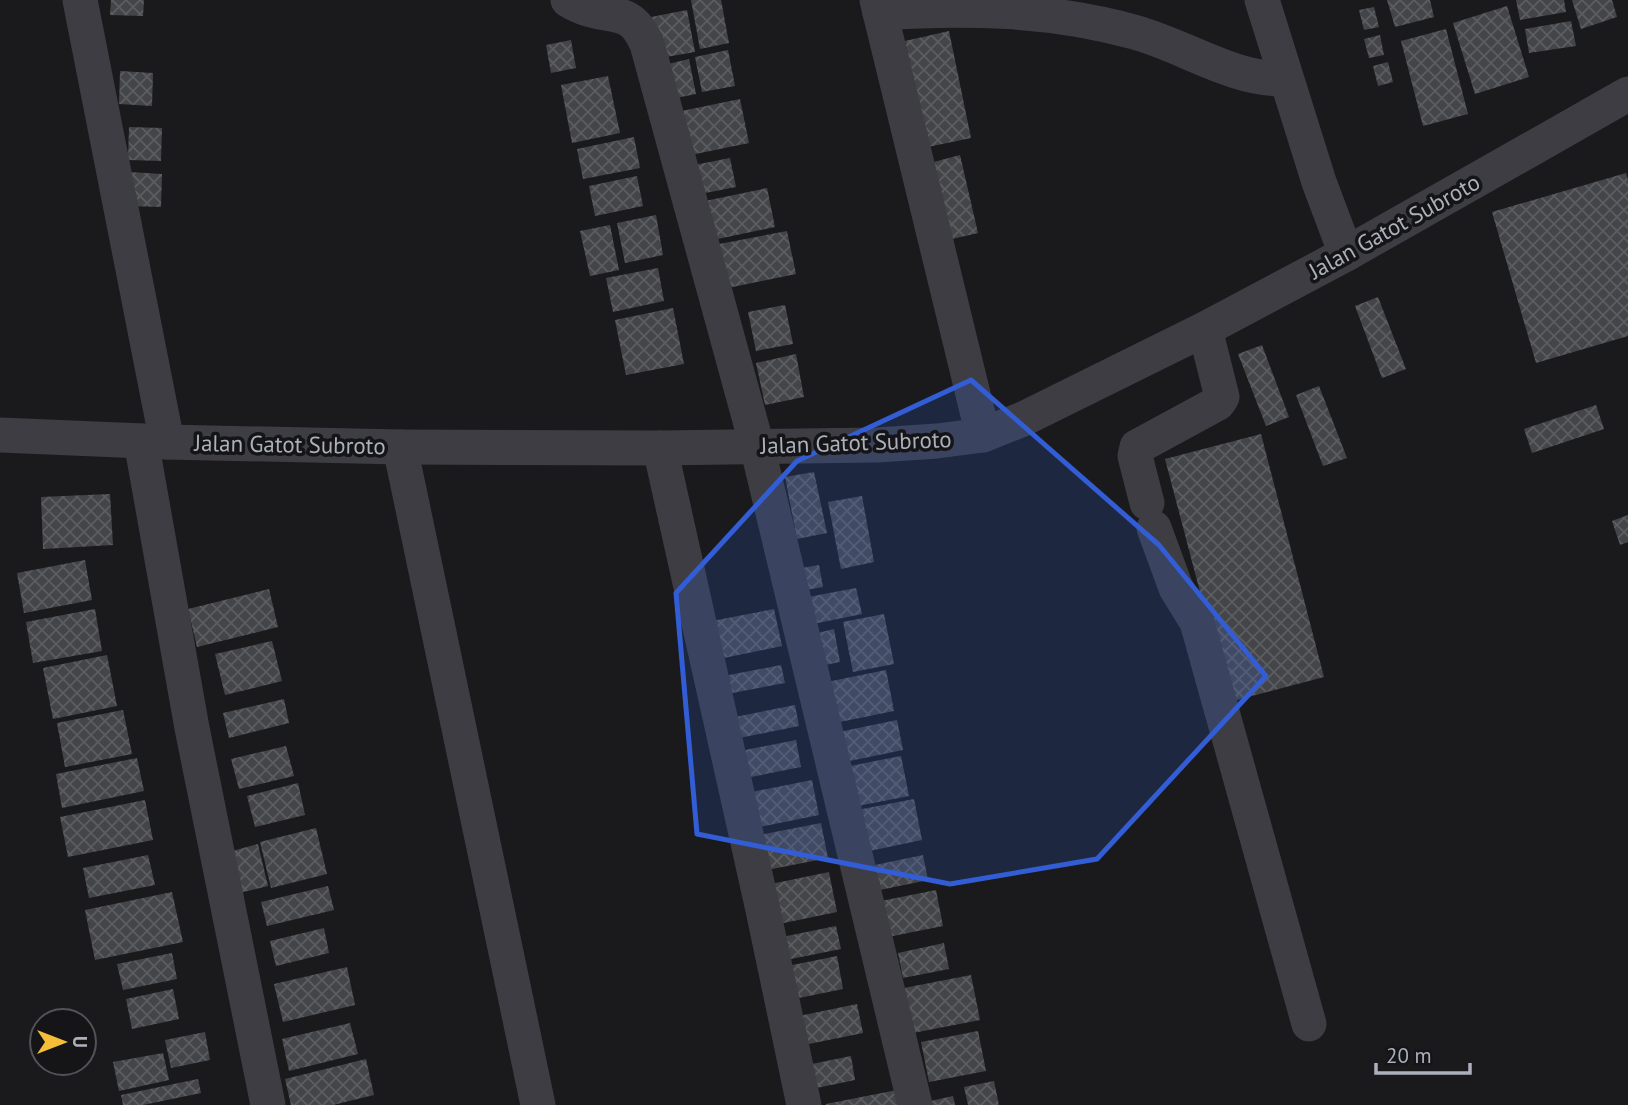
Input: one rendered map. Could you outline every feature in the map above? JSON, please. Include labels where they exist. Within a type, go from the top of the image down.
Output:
[{"type":"street","points":[[80,0],[154,442],[192,729],[268,1105]]},
{"type":"street","points":[[568,0],[580,7],[627,9],[641,25],[757,446],[915,1105]]},
{"type":"street","points":[[1262,0],[1319,182],[1346,254]]},
{"type":"street","points":[[983,435],[878,6],[1045,13],[1135,32],[1242,74],[1265,79],[1286,79]]},
{"type":"street","name":"Jalan Gatot Subroto","points":[[0,435],[154,442],[400,447],[660,448],[877,444],[983,435],[1023,419],[1205,329],[1346,254],[1628,94]]},
{"type":"street","points":[[1205,329],[1223,397],[1218,403],[1138,447],[1135,456],[1151,515],[1176,588],[1196,622],[1309,1024]]},
{"type":"street","points":[[400,447],[538,1105]]},
{"type":"street","points":[[660,448],[764,910],[804,1105]]},
{"type":"highlighted area","points":[[971,380],[1159,545],[1266,676],[1097,859],[950,884],[697,834],[676,593],[797,461]]},
{"type":"building","points":[[111,0],[144,0],[143,16],[110,15]]},
{"type":"building","points":[[691,0],[721,0],[729,43],[700,49]]},
{"type":"building","points":[[1387,0],[1430,0],[1434,17],[1395,27]]},
{"type":"building","points":[[1516,0],[1564,0],[1566,12],[1520,20]]},
{"type":"building","points":[[1572,0],[1612,0],[1617,17],[1581,29]]},
{"type":"building","points":[[1507,6],[1529,77],[1475,94],[1453,23]]},
{"type":"building","points":[[1374,7],[1379,27],[1364,30],[1359,10]]},
{"type":"building","points":[[687,10],[695,52],[660,58],[651,17]]},
{"type":"building","points":[[1571,21],[1576,46],[1529,53],[1525,29]]},
{"type":"building","points":[[1446,29],[1468,114],[1423,126],[1401,41]]},
{"type":"building","points":[[949,31],[971,138],[928,147],[905,41]]},
{"type":"building","points":[[1380,35],[1384,55],[1369,58],[1364,39]]},
{"type":"building","points":[[571,40],[576,68],[551,73],[546,45]]},
{"type":"building","points":[[728,50],[735,86],[702,92],[695,57]]},
{"type":"building","points":[[689,59],[696,94],[671,99],[664,65]]},
{"type":"building","points":[[1388,62],[1393,82],[1378,86],[1373,66]]},
{"type":"building","points":[[120,71],[153,73],[152,106],[119,104]]},
{"type":"building","points":[[608,76],[620,133],[572,143],[561,85]]},
{"type":"building","points":[[740,99],[749,143],[681,157],[672,113]]},
{"type":"building","points":[[129,127],[162,128],[161,161],[128,160]]},
{"type":"building","points":[[634,137],[640,168],[583,179],[577,149]]},
{"type":"building","points":[[960,155],[978,233],[948,240],[930,163]]},
{"type":"building","points":[[730,158],[736,187],[690,196],[684,167]]},
{"type":"building","points":[[129,172],[162,174],[161,207],[128,206]]},
{"type":"building","points":[[1626,173],[1628,336],[1536,363],[1492,212]]},
{"type":"building","points":[[637,176],[643,206],[595,216],[589,186]]},
{"type":"building","points":[[767,188],[775,227],[713,240],[705,201]]},
{"type":"building","points":[[656,215],[663,255],[625,263],[617,223]]},
{"type":"building","points":[[610,225],[619,270],[590,276],[580,231]]},
{"type":"building","points":[[787,231],[796,274],[723,289],[714,245]]},
{"type":"building","points":[[658,268],[664,301],[613,312],[606,278]]},
{"type":"building","points":[[1378,297],[1406,369],[1382,378],[1355,306]]},
{"type":"building","points":[[785,305],[793,344],[756,351],[748,312]]},
{"type":"building","points":[[673,308],[684,364],[626,375],[615,320]]},
{"type":"building","points":[[1262,345],[1289,417],[1266,426],[1238,354]]},
{"type":"building","points":[[796,354],[804,397],[765,405],[756,363]]},
{"type":"building","points":[[1319,386],[1347,458],[1323,466],[1296,395]]},
{"type":"building","points":[[1596,405],[1604,429],[1532,453],[1524,429]]},
{"type":"building","points":[[1261,434],[1324,677],[1229,702],[1165,459]]},
{"type":"building","points":[[814,472],[827,533],[797,539],[785,477]]},
{"type":"building","points":[[110,494],[113,545],[43,549],[41,497]]},
{"type":"building","points":[[862,496],[874,562],[841,569],[828,502]]},
{"type":"building","points":[[1628,515],[1628,542],[1620,545],[1612,521]]},
{"type":"building","points":[[85,560],[92,600],[24,613],[17,573]]},
{"type":"building","points":[[819,565],[823,587],[800,591],[796,569]]},
{"type":"building","points":[[856,588],[862,614],[813,624],[808,597]]},
{"type":"building","points":[[269,589],[278,627],[197,647],[188,609]]},
{"type":"building","points":[[95,609],[102,651],[33,663],[26,622]]},
{"type":"building","points":[[774,609],[782,646],[719,659],[712,621]]},
{"type":"building","points":[[884,614],[894,664],[853,672],[843,622]]},
{"type":"building","points":[[834,629],[840,662],[815,667],[809,635]]},
{"type":"building","points":[[272,641],[282,681],[225,695],[215,654]]},
{"type":"building","points":[[107,655],[117,706],[53,719],[43,668]]},
{"type":"building","points":[[781,665],[785,683],[727,694],[724,676]]},
{"type":"building","points":[[886,670],[894,711],[830,724],[822,683]]},
{"type":"building","points":[[284,699],[289,723],[229,738],[223,713]]},
{"type":"building","points":[[795,705],[799,726],[739,738],[735,717]]},
{"type":"building","points":[[123,710],[132,754],[65,767],[57,723]]},
{"type":"building","points":[[897,720],[903,750],[840,763],[834,733]]},
{"type":"building","points":[[796,740],[801,767],[751,777],[745,750]]},
{"type":"building","points":[[286,746],[294,776],[239,789],[231,759]]},
{"type":"building","points":[[901,756],[909,796],[853,807],[845,767]]},
{"type":"building","points":[[137,758],[144,791],[62,808],[56,774]]},
{"type":"building","points":[[812,780],[819,815],[754,828],[747,793]]},
{"type":"building","points":[[298,783],[305,815],[255,827],[247,796]]},
{"type":"building","points":[[914,799],[922,840],[860,853],[852,811]]},
{"type":"building","points":[[145,800],[153,840],[68,857],[60,817]]},
{"type":"building","points":[[821,823],[828,858],[767,870],[760,835]]},
{"type":"building","points":[[316,828],[327,874],[271,888],[260,842]]},
{"type":"building","points":[[258,844],[268,886],[235,894],[225,853]]},
{"type":"building","points":[[148,855],[155,885],[89,898],[83,868]]},
{"type":"building","points":[[923,855],[928,880],[880,890],[875,865]]},
{"type":"building","points":[[829,872],[837,912],[779,924],[771,884]]},
{"type":"building","points":[[328,886],[334,910],[267,926],[261,902]]},
{"type":"building","points":[[936,890],[943,926],[888,937],[881,901]]},
{"type":"building","points":[[172,892],[183,942],[95,960],[85,910]]},
{"type":"building","points":[[836,926],[841,949],[786,960],[782,937]]},
{"type":"building","points":[[324,928],[329,953],[276,966],[270,941]]},
{"type":"building","points":[[944,943],[949,969],[903,978],[898,953]]},
{"type":"building","points":[[172,953],[177,979],[123,990],[117,964]]},
{"type":"building","points":[[837,956],[843,989],[789,1000],[783,967]]},
{"type":"building","points":[[347,967],[355,1005],[283,1022],[274,984]]},
{"type":"building","points":[[971,975],[980,1020],[913,1033],[904,988]]},
{"type":"building","points":[[173,989],[179,1019],[132,1029],[126,999]]},
{"type":"building","points":[[857,1004],[863,1033],[804,1045],[799,1016]]},
{"type":"building","points":[[350,1023],[358,1054],[289,1071],[282,1039]]},
{"type":"building","points":[[978,1031],[986,1071],[929,1082],[921,1042]]},
{"type":"building","points":[[205,1032],[210,1060],[171,1068],[165,1040]]},
{"type":"building","points":[[163,1053],[169,1080],[119,1091],[113,1062]]},
{"type":"building","points":[[851,1056],[855,1080],[807,1090],[802,1066]]},
{"type":"building","points":[[366,1059],[374,1095],[333,1105],[291,1105],[285,1079]]},
{"type":"building","points":[[198,1079],[201,1093],[143,1105],[123,1105],[121,1095]]},
{"type":"building","points":[[994,1081],[999,1105],[968,1105],[964,1087]]},
{"type":"building","points":[[902,1089],[905,1105],[826,1105],[826,1104]]},
{"type":"building","points":[[953,1096],[955,1105],[927,1105],[926,1102]]}]
